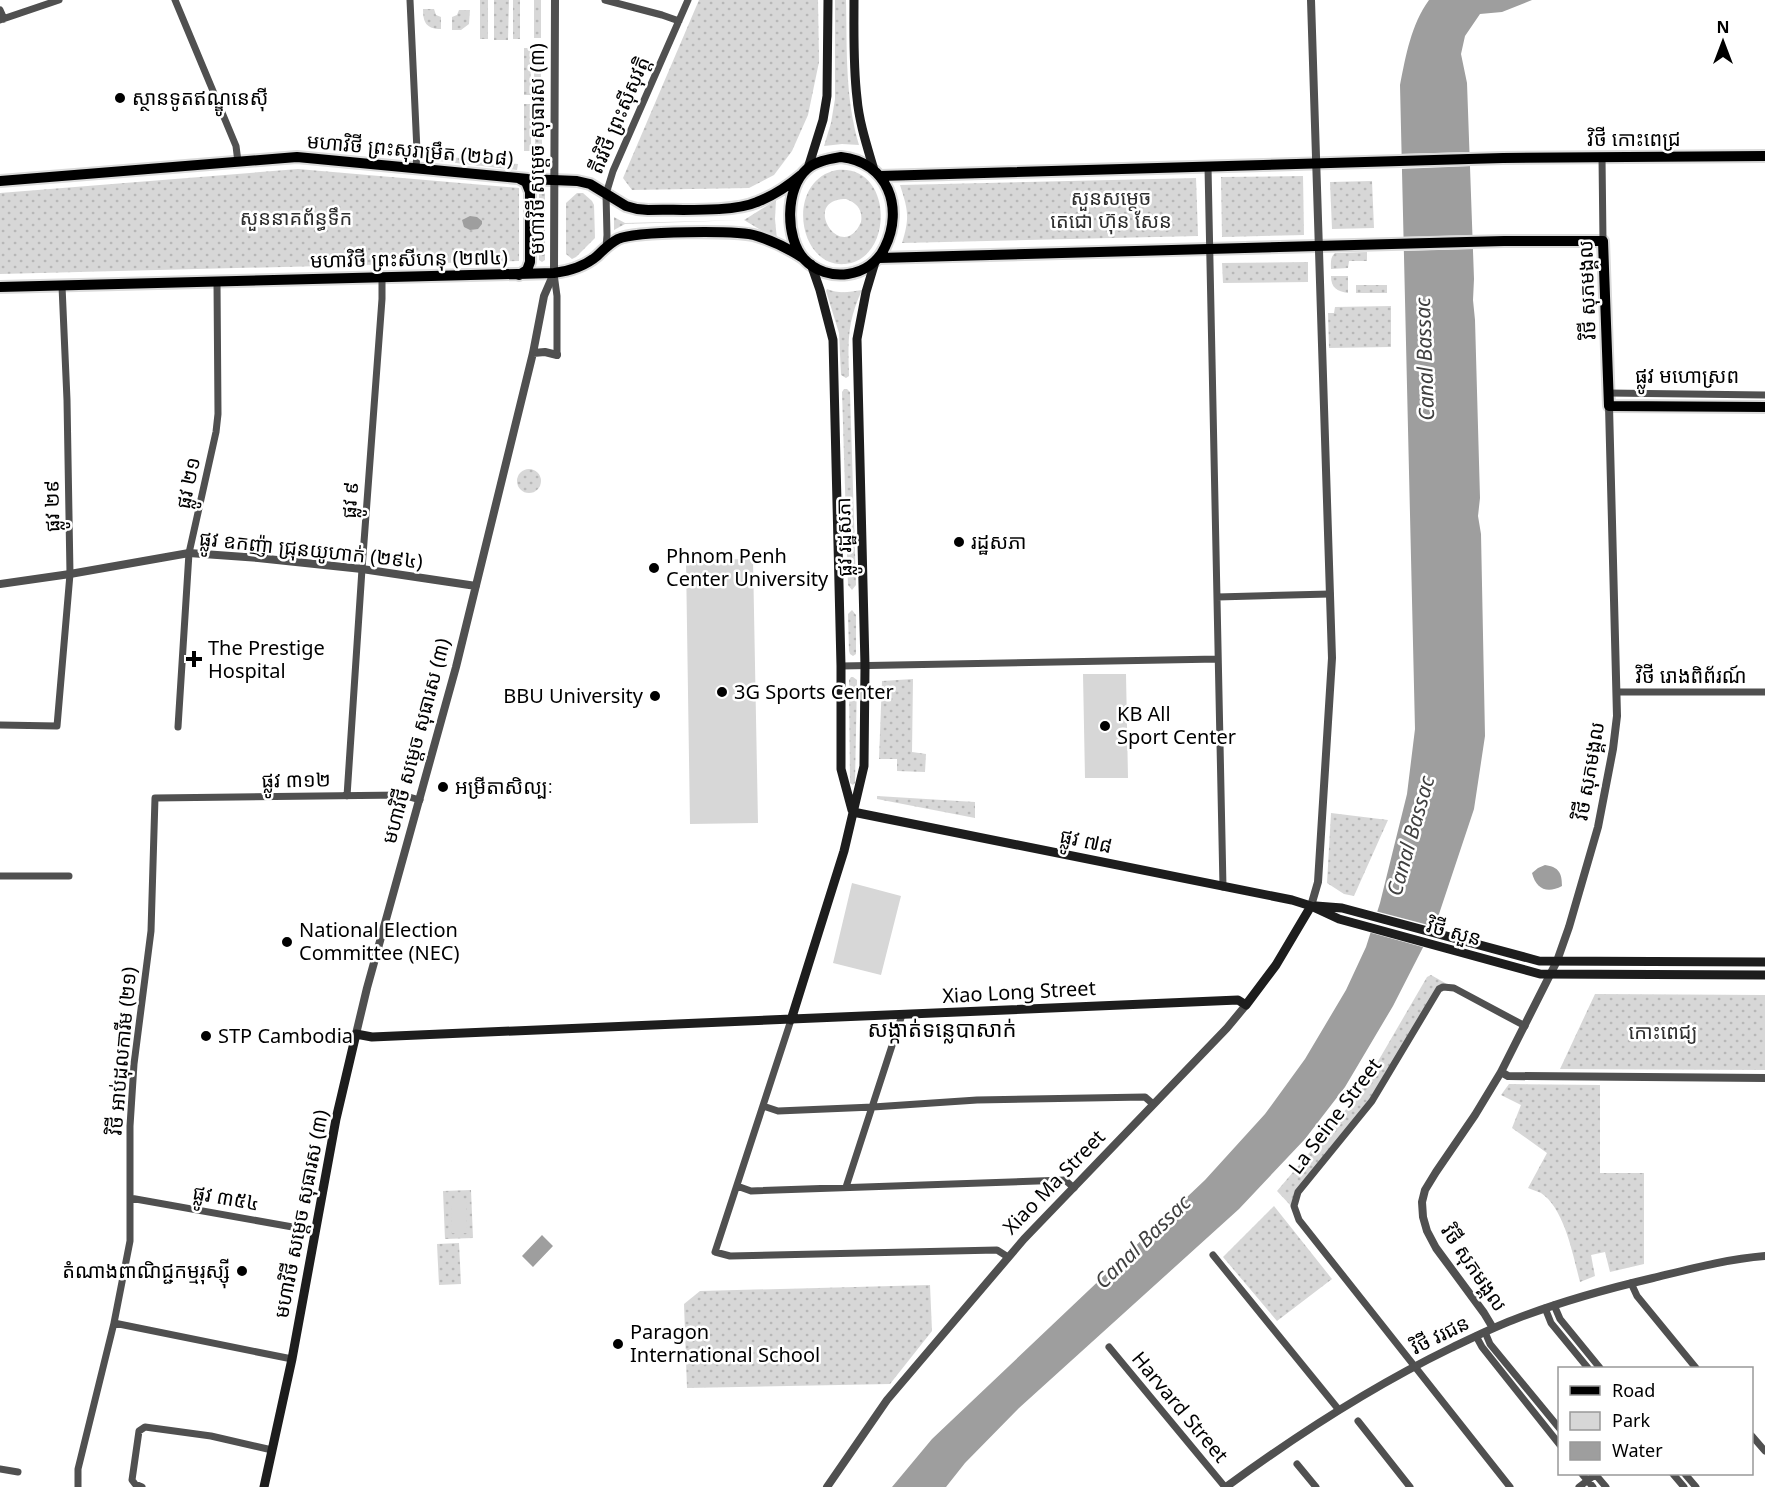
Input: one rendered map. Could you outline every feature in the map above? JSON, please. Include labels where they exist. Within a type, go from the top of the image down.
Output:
[{"type":"main road","points":[[828,0],[827,96],[823,120],[804,172],[792,196],[790,219],[795,244],[807,261],[821,270],[844,275],[856,273],[877,260],[1504,241],[1603,241]]},
{"type":"main road","points":[[854,0],[854,68],[861,123],[877,173],[891,196],[893,215],[889,237],[877,260]]},
{"type":"main road","name":"វិថី កោះពេជ្រ","points":[[877,173],[1208,167],[1503,158],[1765,156]]},
{"type":"main road","name":"មហាវិថី ព្រះសុរាម្រឹត (២៦៨)","points":[[0,181],[297,157],[584,182],[626,206],[637,209],[733,208],[755,203],[788,185],[804,172]]},
{"type":"main road","points":[[804,172],[830,159],[841,157],[853,159],[877,173]]},
{"type":"main road","points":[[519,275],[526,270],[530,262],[530,192],[526,182],[520,178]]},
{"type":"main road","name":"មហាវិថី ព្រះសីហនុ (២៧៤)","points":[[0,287],[554,273],[583,266],[618,239],[635,236],[736,232],[756,236],[794,252],[807,261]]},
{"type":"main road","name":"វិថី សុភមង្គល","points":[[1603,241],[1609,405]]},
{"type":"main road","name":"ផ្លូវ រដ្ឋសភា","points":[[791,1020],[844,851],[864,766],[865,666],[857,339],[866,292],[877,260]]},
{"type":"main road","name":"ផ្លូវ រដ្ឋសភា","points":[[807,261],[820,290],[833,340],[841,666],[841,769],[853,812]]},
{"type":"main road","name":"ផ្លូវ មហោស្រព","points":[[1609,405],[1765,407]]},
{"type":"main road","name":"ផ្លូវ ៧៨","points":[[853,812],[1311,906]]},
{"type":"main road","name":"វិថី សួន","points":[[1311,906],[1342,908],[1539,961],[1765,962]]},
{"type":"main road","name":"វិថី សួន","points":[[1311,906],[1339,919],[1540,974],[1765,975]]},
{"type":"main road","name":"Xiao Ma Street","points":[[1246,1005],[1276,964],[1311,906]]},
{"type":"main road","name":"Xiao Long Street","points":[[356,1034],[372,1037],[1238,1000],[1246,1005]]},
{"type":"main road","name":"មហាវិថី សម្តេច សុធារស (៣)","points":[[264,1487],[292,1359],[336,1119],[356,1034]]},
{"type":"street","points":[[0,10],[2,20],[58,0]]},
{"type":"street","points":[[175,0],[236,146],[238,162]]},
{"type":"street","points":[[410,0],[416,168]]},
{"type":"street","name":"មហាវិថី សម្តេច សុធារស (៣)","points":[[356,1034],[456,667],[533,353],[544,296],[554,273],[555,0]]},
{"type":"street","points":[[604,0],[679,21]]},
{"type":"street","name":"តីរវិថី ព្រះស៊ីសុវត្តិ","points":[[606,248],[606,194],[613,171],[688,0]]},
{"type":"street","points":[[1311,0],[1332,658],[1318,882],[1311,906]]},
{"type":"street","name":"វិថី សុភមង្គល","points":[[1602,157],[1603,241]]},
{"type":"street","points":[[1208,167],[1223,887]]},
{"type":"street","points":[[533,353],[545,352],[557,355],[554,273]]},
{"type":"street","name":"ផ្លូវ ៩","points":[[347,796],[382,278]]},
{"type":"street","name":"ផ្លូវ ២១","points":[[178,727],[189,553],[218,414],[217,282]]},
{"type":"street","name":"ផ្លូវ ២៩","points":[[0,725],[57,726],[70,574],[67,400],[62,286]]},
{"type":"street","name":"ផ្លូវ មហោស្រព","points":[[1608,393],[1765,395]]},
{"type":"street","name":"វិថី សុភមង្គល","points":[[1485,1332],[1484,1312],[1436,1248],[1427,1231],[1422,1202],[1425,1190],[1501,1072],[1557,961],[1569,927],[1604,802],[1615,732],[1617,693],[1609,405]]},
{"type":"street","name":"ផ្លូវ ឧកញ៉ា ជ្រុនយូហាក់ (២៩៤)","points":[[0,584],[189,553],[362,569],[476,586]]},
{"type":"street","points":[[1217,597],[1330,594]]},
{"type":"street","points":[[841,666],[1218,659]]},
{"type":"street","name":"វិថី រោងពិព័រណ៍","points":[[1617,693],[1765,693]]},
{"type":"street","name":"ផ្លូវ ៣១២","points":[[172,798],[402,795],[420,800]]},
{"type":"street","name":"វិថី អាប់ដុលការីម (២១)","points":[[78,1487],[78,1469],[114,1323],[130,1241],[130,1115],[134,1064],[151,931],[155,798],[172,798]]},
{"type":"street","points":[[0,876],[69,876]]},
{"type":"street","name":"La Seine Street","points":[[1414,1366],[1299,1220],[1294,1206],[1298,1192],[1372,1101],[1439,989],[1454,988],[1525,1026]]},
{"type":"street","name":"Xiao Ma Street","points":[[827,1487],[887,1400],[1008,1257],[1227,1028],[1246,1005]]},
{"type":"street","points":[[846,1188],[902,1015]]},
{"type":"street","points":[[791,1020],[715,1252],[730,1256],[997,1250],[1008,1257]]},
{"type":"street","points":[[1501,1072],[1508,1076],[1765,1078]]},
{"type":"street","points":[[763,1106],[778,1111],[976,1100],[1144,1097],[1153,1104]]},
{"type":"street","points":[[737,1186],[751,1191],[1065,1180],[1074,1188]]},
{"type":"street","name":"ផ្លូវ ៣៥៤","points":[[130,1198],[315,1231]]},
{"type":"street","points":[[1213,1255],[1339,1410]]},
{"type":"street","name":"វិថី វរជន","points":[[1226,1487],[1296,1437],[1339,1410],[1414,1366],[1485,1332],[1545,1308],[1632,1283],[1719,1263],[1765,1256]]},
{"type":"street","points":[[1632,1283],[1637,1296],[1695,1367]]},
{"type":"street","points":[[1554,1305],[1560,1319],[1599,1367]]},
{"type":"street","points":[[1545,1308],[1551,1323],[1587,1367]]},
{"type":"street","points":[[114,1323],[292,1359]]},
{"type":"street","points":[[1485,1332],[1491,1344],[1558,1427]]},
{"type":"street","points":[[1485,1332],[1482,1347],[1558,1442]]},
{"type":"street","name":"Harvard Street","points":[[1109,1347],[1226,1487]]},
{"type":"street","points":[[1414,1366],[1510,1487]]},
{"type":"street","points":[[1358,1421],[1410,1487]]},
{"type":"street","points":[[142,1487],[135,1485],[132,1480],[138,1437],[142,1428],[150,1427],[211,1436],[272,1450]]},
{"type":"street","points":[[1753,1437],[1765,1451]]},
{"type":"street","points":[[1297,1464],[1316,1487]]},
{"type":"street","points":[[0,1469],[18,1472]]},
{"type":"street","points":[[1584,1475],[1593,1487]]},
{"type":"street","points":[[1579,1487],[1595,1475]]},
{"type":"street","points":[[1597,1475],[1606,1487]]},
{"type":"street","points":[[1675,1475],[1684,1487]]},
{"type":"street","points":[[1687,1475],[1696,1487]]},
{"type":"green space","points":[[480,0],[488,0],[488,39],[480,39]]},
{"type":"green space","points":[[494,0],[509,0],[508,40],[494,40]]},
{"type":"green space","points":[[513,0],[520,0],[520,39],[513,39]]},
{"type":"green space","points":[[534,0],[541,0],[541,38],[534,38]]},
{"type":"green space","points":[[699,0],[818,0],[819,62],[808,115],[792,151],[774,175],[749,188],[632,190],[623,178]]},
{"type":"green space","points":[[835,0],[846,0],[849,91],[859,145],[824,146],[835,99]]},
{"type":"green space","points":[[423,9],[434,9],[436,15],[441,17],[441,29],[432,28],[426,24]]},
{"type":"green space","points":[[459,10],[470,10],[469,24],[461,30],[452,30],[452,17],[457,15]]},
{"type":"green space","points":[[524,48],[530,48],[531,95],[524,95]]},
{"type":"green space","points":[[534,48],[541,48],[541,94],[534,94]]},
{"type":"green space","points":[[524,104],[531,104],[531,151],[524,151]]},
{"type":"green space","points":[[535,104],[542,104],[542,151],[535,151]]},
{"type":"green space","points":[[440,156],[518,164],[517,170],[439,161]]},
{"type":"green space","name":"សួននាគព័ន្ធទឹក","points":[[298,169],[519,188],[519,261],[0,274],[0,193]]},
{"type":"green space","points":[[837,170],[856,172],[869,182],[878,196],[881,213],[879,231],[872,247],[861,259],[845,264],[829,262],[816,252],[808,239],[804,222],[804,205],[810,189],[820,177]],"holes":[[[846,199],[860,211],[861,222],[853,234],[844,237],[836,234],[829,227],[825,218],[826,209],[832,202]]]},
{"type":"green space","points":[[1303,176],[1304,235],[1222,237],[1221,177]]},
{"type":"green space","name":"សួនសម្តេច តេជោ ហ៊ុន សែន","points":[[1196,178],[1198,236],[902,243],[907,214],[900,185]]},
{"type":"green space","points":[[1372,181],[1374,228],[1332,229],[1330,182]]},
{"type":"green space","points":[[539,190],[545,190],[545,260],[542,262],[539,260]]},
{"type":"green space","points":[[577,193],[583,193],[594,205],[595,238],[572,259],[566,254],[566,203]]},
{"type":"green space","points":[[776,200],[777,240],[744,220]]},
{"type":"green space","points":[[614,217],[625,223],[744,220],[625,224],[614,230]]},
{"type":"green space","points":[[1367,252],[1367,261],[1349,261],[1348,268],[1331,269],[1335,253]]},
{"type":"green space","points":[[1308,262],[1308,282],[1223,283],[1222,263]]},
{"type":"green space","points":[[1331,276],[1348,276],[1348,293],[1335,288]]},
{"type":"green space","points":[[1356,285],[1387,285],[1387,293],[1356,293]]},
{"type":"green space","points":[[827,289],[840,292],[862,290],[851,322],[849,376],[846,378],[841,375],[839,333]]},
{"type":"green space","points":[[1391,306],[1391,347],[1329,348],[1328,313],[1334,313],[1335,307]]},
{"type":"green space","points":[[844,389],[850,392],[856,585],[852,590],[848,585],[842,392]]},
{"type":"green space","points":[[529,469],[538,472],[541,481],[538,490],[529,493],[520,490],[517,481],[520,472]]},
{"type":"green space","name":"3G Sports Center","points":[[753,559],[758,823],[690,824],[686,560]]},
{"type":"green space","points":[[852,610],[856,615],[856,654],[853,656],[849,651],[848,614]]},
{"type":"green space","name":"KB All Sport Center","points":[[1083,674],[1126,674],[1128,778],[1085,778]]},
{"type":"green space","points":[[851,677],[857,680],[855,783],[853,785],[850,783],[849,680]]},
{"type":"green space","points":[[913,679],[912,752],[926,754],[925,772],[897,771],[897,759],[879,759],[882,681]]},
{"type":"green space","points":[[877,796],[975,802],[975,818],[877,799]]},
{"type":"green space","points":[[1331,813],[1388,820],[1354,896],[1344,894],[1327,883]]},
{"type":"green space","points":[[852,883],[901,896],[881,975],[833,963]]},
{"type":"green space","points":[[1431,975],[1454,988],[1443,987],[1372,1101],[1291,1206],[1277,1191],[1359,1094],[1427,977]]},
{"type":"green space","name":"កោះពេជ្យ","points":[[1595,994],[1765,995],[1765,1070],[1560,1069]]},
{"type":"green space","points":[[1509,1084],[1600,1085],[1600,1173],[1644,1173],[1644,1264],[1610,1272],[1605,1252],[1591,1255],[1595,1276],[1580,1282],[1567,1234],[1556,1210],[1541,1193],[1528,1188],[1547,1153],[1512,1128],[1521,1105],[1501,1095]]},
{"type":"green space","points":[[471,1190],[473,1238],[445,1239],[443,1191]]},
{"type":"green space","points":[[451,1201],[466,1201],[467,1233],[452,1233]]},
{"type":"green space","points":[[1274,1206],[1332,1279],[1277,1321],[1223,1257]]},
{"type":"green space","points":[[459,1243],[461,1284],[439,1285],[437,1244]]},
{"type":"green space","points":[[930,1285],[932,1331],[890,1384],[687,1388],[684,1304],[700,1291]]},
{"type":"water","name":"Canal Bassac","points":[[1429,0],[1532,0],[1502,12],[1480,14],[1465,36],[1461,54],[1467,83],[1474,279],[1485,736],[1474,809],[1437,920],[1393,1006],[1345,1087],[1305,1139],[1239,1209],[1019,1408],[965,1463],[946,1487],[892,1487],[932,1439],[1205,1180],[1265,1114],[1305,1059],[1346,990],[1366,947],[1380,903],[1407,794],[1415,729],[1400,85],[1413,30]]},
{"type":"water","points":[[470,216],[482,221],[478,229],[470,230],[464,227],[462,220]]},
{"type":"water","points":[[1545,865],[1559,871],[1562,886],[1547,890],[1536,883],[1532,873]]},
{"type":"water","points":[[542,1235],[553,1246],[533,1267],[522,1256]]},
{"type":"pier","points":[[1472,152],[1473,166],[1399,169],[1399,154]]},
{"type":"pier","points":[[1476,235],[1476,249],[1401,251],[1401,237]]},
{"type":"pier","points":[[1375,911],[1436,927],[1426,948],[1368,932]]},
{"type":"place","name":"ស្ថានទូតឥណ្ឌូនេស៊ី","points":[[120,98]]},
{"type":"place","name":"រដ្ឋសភា","points":[[959,542]]},
{"type":"place","name":"Phnom Penh Center University","points":[[654,568]]},
{"type":"place","name":"The Prestige Hospital","points":[[194,659]]},
{"type":"place","name":"3G Sports Center","points":[[722,692]]},
{"type":"place","name":"BBU University","points":[[655,696]]},
{"type":"place","name":"KB All Sport Center","points":[[1105,726]]},
{"type":"place","name":"អម្រីតាសិល្បៈ","points":[[443,787]]},
{"type":"place","name":"National Election Committee (NEC)","points":[[287,942]]},
{"type":"place","name":"STP Cambodia","points":[[206,1036]]},
{"type":"place","name":"តំណាងពាណិជ្ជកម្មរុស្ស៊ី","points":[[242,1271]]},
{"type":"place","name":"Paragon International School","points":[[618,1344]]},
{"type":"district","name":"សង្កាត់ទន្លេបាសាក់","points":[[942,1029]]}]
